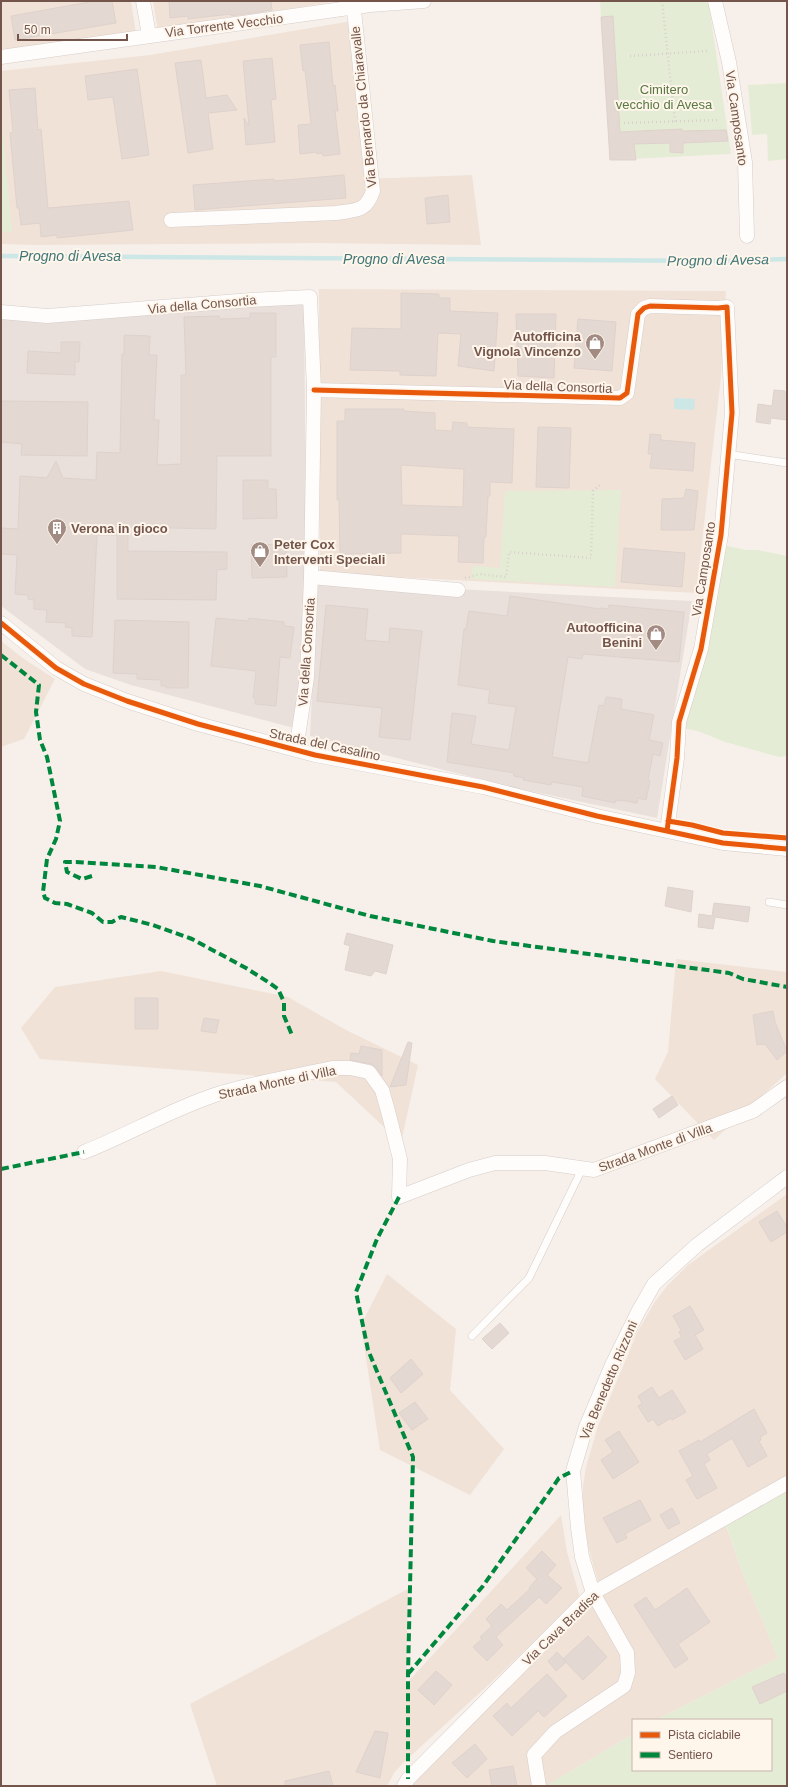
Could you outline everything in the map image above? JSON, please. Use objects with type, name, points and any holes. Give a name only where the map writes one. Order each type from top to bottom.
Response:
[{"type":"street","points":[[143,1],[149,35]]},
{"type":"street","name":"Via Torrente Vecchio","points":[[1,57],[353,5],[424,1]]},
{"type":"street","name":"Via Camposanto","points":[[715,1],[729,62],[745,162],[747,236]]},
{"type":"street","name":"Via Bernardo da Chiaravalle","points":[[171,220],[336,213],[365,207],[369,202],[373,191],[353,5]]},
{"type":"street","name":"Via della Consortia","points":[[1,312],[46,316],[310,296],[314,390],[311,577],[307,677],[296,750]]},
{"type":"street","name":"Via della Consortia","points":[[314,390],[620,398],[627,393],[638,314],[644,308],[650,306],[727,307]]},
{"type":"street","name":"Via Camposanto","points":[[667,831],[677,758],[678,722],[695,664],[701,649],[721,535],[727,454],[732,413],[727,307]]},
{"type":"street","points":[[311,577],[458,590]]},
{"type":"street","name":"Strada del Casalino","points":[[1,623],[56,668],[84,684],[127,701],[198,724],[296,750],[483,787],[723,843],[787,849]]},
{"type":"street","name":"Strada Monte di Villa","points":[[84,1152],[109,1142],[170,1113],[222,1093],[332,1068],[350,1068],[369,1072],[382,1090],[400,1160],[399,1197],[469,1170],[495,1163],[545,1163],[594,1170],[753,1111],[787,1087]]},
{"type":"street","name":"Via Benedetto Rizzoni","points":[[539,1786],[534,1755],[555,1732],[624,1686],[628,1673],[627,1653],[593,1593],[582,1557],[573,1471],[586,1427],[612,1365],[638,1312],[654,1284],[697,1245],[787,1177]]},
{"type":"street","name":"Via Cava Bradisa","points":[[404,1786],[412,1774],[593,1593],[787,1483]]},
{"type":"lane","points":[[727,454],[787,463]]},
{"type":"lane","points":[[769,902],[787,905]]},
{"type":"lane","points":[[472,1336],[529,1278],[582,1168]]},
{"type":"path","points":[[662,1],[675,122]]},
{"type":"path","points":[[630,56],[706,51]]},
{"type":"path","points":[[624,123],[718,120]]},
{"type":"path","points":[[458,590],[464,578],[480,574],[506,577],[509,552],[591,558],[593,491],[601,484]]},
{"type":"shaded area","points":[[1,1],[131,1],[136,34],[1,51]]},
{"type":"shaded area","points":[[153,1],[336,1],[158,31]]},
{"type":"shaded area","points":[[358,20],[365,179],[472,175],[481,245],[317,243],[1,244],[1,71],[150,55]]},
{"type":"shaded area","points":[[319,289],[726,291],[721,377],[696,593],[320,573]]},
{"type":"shaded area","points":[[304,301],[306,534],[298,729],[131,685],[85,669],[1,606],[1,307],[48,311]]},
{"type":"shaded area","points":[[317,582],[692,601],[657,818],[507,786],[310,736]]},
{"type":"shaded area","points":[[1,641],[24,659],[55,679],[24,739],[1,747]]},
{"type":"shaded area","points":[[676,959],[787,972],[787,1073],[714,1140],[655,1079],[668,1052]]},
{"type":"shaded area","points":[[161,971],[288,997],[346,1030],[418,1065],[401,1143],[336,1082],[40,1059],[21,1028],[55,987]]},
{"type":"shaded area","points":[[787,1194],[787,1492],[726,1526],[743,1574],[778,1658],[658,1719],[632,1719],[632,1735],[546,1786],[404,1786],[600,1588],[588,1547],[583,1512],[583,1486],[586,1467],[598,1426],[637,1333],[654,1303],[667,1286],[688,1265]]},
{"type":"shaded area","points":[[387,1274],[456,1329],[450,1390],[504,1449],[470,1495],[380,1450],[361,1325]]},
{"type":"shaded area","points":[[561,1515],[567,1552],[580,1598],[403,1763],[394,1773],[387,1786],[217,1786],[190,1704],[408,1589],[406,1684]]},
{"type":"green space","name":"Cimitero vecchio di Avesa","points":[[600,1],[705,1],[709,5],[731,154],[610,160]]},
{"type":"green space","points":[[787,83],[787,159],[768,161],[767,134],[752,135],[748,85]]},
{"type":"green space","points":[[1,116],[12,232],[1,232]]},
{"type":"green space","points":[[621,490],[615,587],[471,579],[473,566],[500,568],[505,491]]},
{"type":"green space","points":[[723,545],[787,556],[787,756],[779,757],[725,742],[698,731],[682,728]]},
{"type":"green space","points":[[787,1492],[787,1786],[546,1786],[632,1735],[632,1771],[772,1771],[772,1719],[658,1719],[778,1658],[743,1574],[726,1525]]},
{"type":"water","points":[[674,398],[695,399],[694,410],[674,409]]},
{"type":"building","points":[[95,1],[112,1],[116,23],[15,40],[11,16]]},
{"type":"building","points":[[169,1],[271,1],[272,10],[231,16],[231,14],[188,19],[188,16],[170,18]]},
{"type":"building","points":[[613,16],[620,132],[682,129],[682,131],[726,130],[728,141],[683,143],[683,153],[670,152],[670,143],[634,144],[636,160],[610,160],[601,17]]},
{"type":"building","points":[[329,42],[333,86],[335,85],[338,111],[335,111],[340,154],[323,156],[322,153],[317,154],[317,152],[300,154],[298,125],[311,124],[305,70],[303,71],[300,45]]},
{"type":"building","points":[[272,58],[276,99],[271,100],[275,142],[246,145],[244,118],[249,126],[243,61]]},
{"type":"building","points":[[201,60],[206,98],[227,95],[237,110],[208,113],[213,149],[188,153],[175,63]]},
{"type":"building","points":[[137,69],[149,155],[122,159],[113,97],[88,100],[85,76]]},
{"type":"building","points":[[35,88],[38,130],[41,129],[48,208],[129,201],[133,230],[57,238],[57,235],[41,237],[40,223],[21,225],[19,208],[17,208],[10,133],[13,132],[9,90]]},
{"type":"building","points":[[344,175],[346,198],[195,210],[193,185],[274,179],[274,181]]},
{"type":"building","points":[[448,195],[450,222],[427,224],[425,198]]},
{"type":"building","points":[[401,293],[439,294],[439,298],[450,298],[450,311],[498,313],[494,371],[458,366],[461,334],[438,333],[436,376],[400,375],[400,371],[350,370],[352,328],[401,329]]},
{"type":"building","points":[[250,313],[276,313],[276,357],[271,357],[271,456],[217,456],[216,529],[128,527],[128,551],[227,552],[227,569],[217,570],[216,600],[117,599],[117,535],[97,535],[92,637],[72,636],[72,628],[65,627],[66,623],[46,622],[47,610],[34,609],[34,600],[28,599],[28,595],[15,594],[17,555],[1,554],[1,528],[18,529],[20,476],[47,478],[56,461],[63,478],[96,480],[97,452],[120,453],[122,354],[124,354],[124,335],[150,336],[149,355],[157,355],[154,420],[159,420],[157,465],[181,464],[181,375],[186,375],[184,317],[219,316],[220,319],[250,318]]},
{"type":"building","points":[[516,314],[556,314],[554,378],[518,376]]},
{"type":"building","points":[[578,319],[616,322],[612,371],[574,368]]},
{"type":"building","points":[[61,342],[80,342],[79,362],[75,362],[75,375],[27,373],[28,351],[61,353]]},
{"type":"building","points":[[774,390],[785,391],[785,394],[787,394],[787,420],[771,418],[770,424],[756,422],[758,404],[772,406]]},
{"type":"building","points":[[1,401],[88,402],[87,456],[21,455],[22,444],[1,442]]},
{"type":"building","points":[[345,409],[404,409],[404,411],[435,413],[435,430],[452,431],[453,422],[467,423],[467,427],[514,429],[512,483],[490,482],[486,537],[484,537],[483,563],[458,562],[459,536],[401,534],[401,553],[340,554],[339,500],[337,500],[337,421],[345,421]],"holes":[[[401,465],[464,469],[463,507],[402,505]]]},
{"type":"building","points":[[538,427],[571,428],[569,488],[536,487]]},
{"type":"building","points":[[650,434],[661,435],[661,440],[695,443],[693,471],[650,468],[652,454],[648,454]]},
{"type":"building","points":[[243,480],[268,480],[268,489],[276,489],[277,518],[243,519]]},
{"type":"building","points":[[686,489],[698,491],[694,530],[661,530],[662,499],[684,498]]},
{"type":"building","points":[[286,544],[287,577],[252,578],[251,545]]},
{"type":"building","points":[[624,548],[685,553],[682,587],[621,582]]},
{"type":"building","points":[[510,596],[600,609],[608,609],[609,605],[684,612],[679,662],[583,654],[582,659],[568,657],[552,757],[588,763],[599,705],[604,706],[606,697],[622,699],[621,709],[654,715],[649,740],[663,743],[660,756],[653,754],[646,800],[638,798],[637,803],[616,800],[615,803],[582,796],[583,787],[552,782],[551,785],[523,780],[524,778],[514,776],[514,773],[447,762],[452,713],[476,716],[471,744],[509,750],[516,707],[488,703],[490,690],[458,685],[464,629],[466,629],[469,611],[507,616]]},
{"type":"building","points":[[326,605],[368,609],[365,640],[389,642],[390,628],[422,631],[410,740],[379,737],[382,708],[317,701]]},
{"type":"building","points":[[216,618],[248,621],[249,618],[284,622],[284,626],[294,627],[290,658],[280,657],[276,706],[255,704],[255,698],[253,698],[256,671],[211,666]]},
{"type":"building","points":[[115,620],[189,622],[188,688],[166,688],[166,686],[161,686],[161,680],[137,679],[137,674],[113,673]]},
{"type":"building","points":[[668,887],[693,891],[691,912],[665,906]]},
{"type":"building","points":[[714,903],[750,907],[748,922],[715,917],[713,929],[698,927],[699,914],[712,916]]},
{"type":"building","points":[[347,933],[393,945],[386,974],[375,971],[371,976],[345,970],[350,946],[344,944]]},
{"type":"building","points":[[135,998],[158,998],[158,1029],[135,1029]]},
{"type":"building","points":[[773,1011],[775,1022],[787,1051],[777,1060],[765,1044],[757,1045],[753,1015]]},
{"type":"building","points":[[204,1018],[219,1020],[216,1033],[201,1031]]},
{"type":"building","points":[[408,1042],[412,1043],[406,1085],[390,1087]]},
{"type":"building","points":[[361,1046],[382,1050],[382,1076],[376,1067],[371,1064],[350,1060],[351,1053],[359,1054]]},
{"type":"building","points":[[672,1096],[678,1105],[659,1118],[653,1109]]},
{"type":"building","points":[[777,1211],[787,1227],[787,1232],[771,1242],[759,1222]]},
{"type":"building","points":[[690,1306],[704,1330],[695,1335],[703,1349],[685,1360],[674,1341],[682,1337],[679,1332],[681,1330],[673,1316]]},
{"type":"building","points":[[500,1323],[509,1333],[492,1349],[482,1339]]},
{"type":"building","points":[[411,1359],[423,1374],[401,1393],[390,1378]]},
{"type":"building","points":[[652,1387],[659,1398],[672,1390],[686,1412],[672,1420],[671,1418],[658,1426],[653,1419],[648,1422],[638,1406],[642,1403],[638,1396]]},
{"type":"building","points":[[415,1402],[428,1419],[412,1430],[399,1413]]},
{"type":"building","points":[[754,1409],[767,1433],[760,1437],[761,1440],[759,1441],[767,1456],[748,1467],[732,1438],[707,1454],[710,1460],[704,1464],[717,1488],[697,1499],[686,1480],[693,1476],[679,1451],[699,1440],[700,1442]]},
{"type":"building","points":[[619,1431],[639,1462],[613,1479],[601,1460],[613,1452],[605,1440]]},
{"type":"building","points":[[640,1500],[651,1520],[625,1534],[627,1538],[617,1543],[603,1518]]},
{"type":"building","points":[[672,1508],[680,1523],[668,1529],[660,1515]]},
{"type":"building","points":[[542,1551],[556,1565],[547,1575],[562,1588],[546,1604],[539,1597],[496,1637],[503,1645],[487,1661],[473,1647],[482,1639],[480,1637],[492,1626],[486,1619],[501,1604],[507,1610],[530,1589],[529,1588],[537,1579],[526,1568]]},
{"type":"building","points":[[687,1588],[710,1622],[678,1644],[688,1659],[675,1668],[634,1605],[646,1597],[655,1610]]},
{"type":"building","points":[[588,1636],[607,1657],[583,1680],[563,1659]]},
{"type":"building","points":[[557,1652],[566,1662],[556,1671],[548,1661]]},
{"type":"building","points":[[436,1671],[452,1685],[434,1705],[418,1690]]},
{"type":"building","points":[[784,1673],[787,1679],[787,1691],[760,1704],[752,1687]]},
{"type":"building","points":[[547,1674],[567,1696],[544,1717],[538,1711],[512,1736],[493,1716],[507,1703],[511,1708]]},
{"type":"building","points":[[375,1731],[388,1733],[380,1778],[356,1772]]},
{"type":"building","points":[[475,1744],[487,1759],[467,1778],[452,1763]]},
{"type":"building","points":[[513,1766],[517,1786],[492,1786],[489,1770]]},
{"type":"building","points":[[329,1771],[333,1786],[285,1786],[285,1781]]},
{"type":"waterway","name":"Progno di Avesa","points":[[1,256],[720,261],[787,259]]},
{"type":"marked path","points":[[1,655],[39,685],[36,712],[40,740],[47,757],[60,821],[56,839],[47,859],[43,892],[45,898],[55,903],[67,904],[92,913],[103,922],[112,922],[121,917],[153,925],[192,939],[246,968],[278,989],[284,1002],[284,1016],[292,1035]]},
{"type":"marked path","points":[[92,876],[82,879],[67,872],[65,862],[156,867],[260,886],[370,916],[493,941],[729,973],[743,979],[787,987]]},
{"type":"marked path","points":[[1,1169],[84,1152]]},
{"type":"marked path","points":[[399,1197],[377,1239],[356,1292],[368,1350],[413,1457],[408,1674],[408,1779]]},
{"type":"marked path","points":[[408,1674],[483,1586],[559,1478],[573,1471]]},
{"type":"cycle path","points":[[314,390],[620,398],[627,393],[638,314],[644,308],[650,306],[727,307],[732,413],[721,535],[701,649],[679,722],[677,758],[667,831]]},
{"type":"cycle path","points":[[1,623],[56,668],[84,684],[127,701],[198,724],[315,755],[483,787],[597,816],[723,843],[787,849]]},
{"type":"cycle path","points":[[668,821],[692,825],[723,833],[787,838]]},
{"type":"place","name":"Autofficina Vignola Vincenzo","points":[[595,360]]},
{"type":"place","name":"Verona in gioco","points":[[57,545]]},
{"type":"place","name":"Peter Cox Interventi Speciali","points":[[260,568]]},
{"type":"place","name":"Autoofficina Benini","points":[[656,651]]}]
